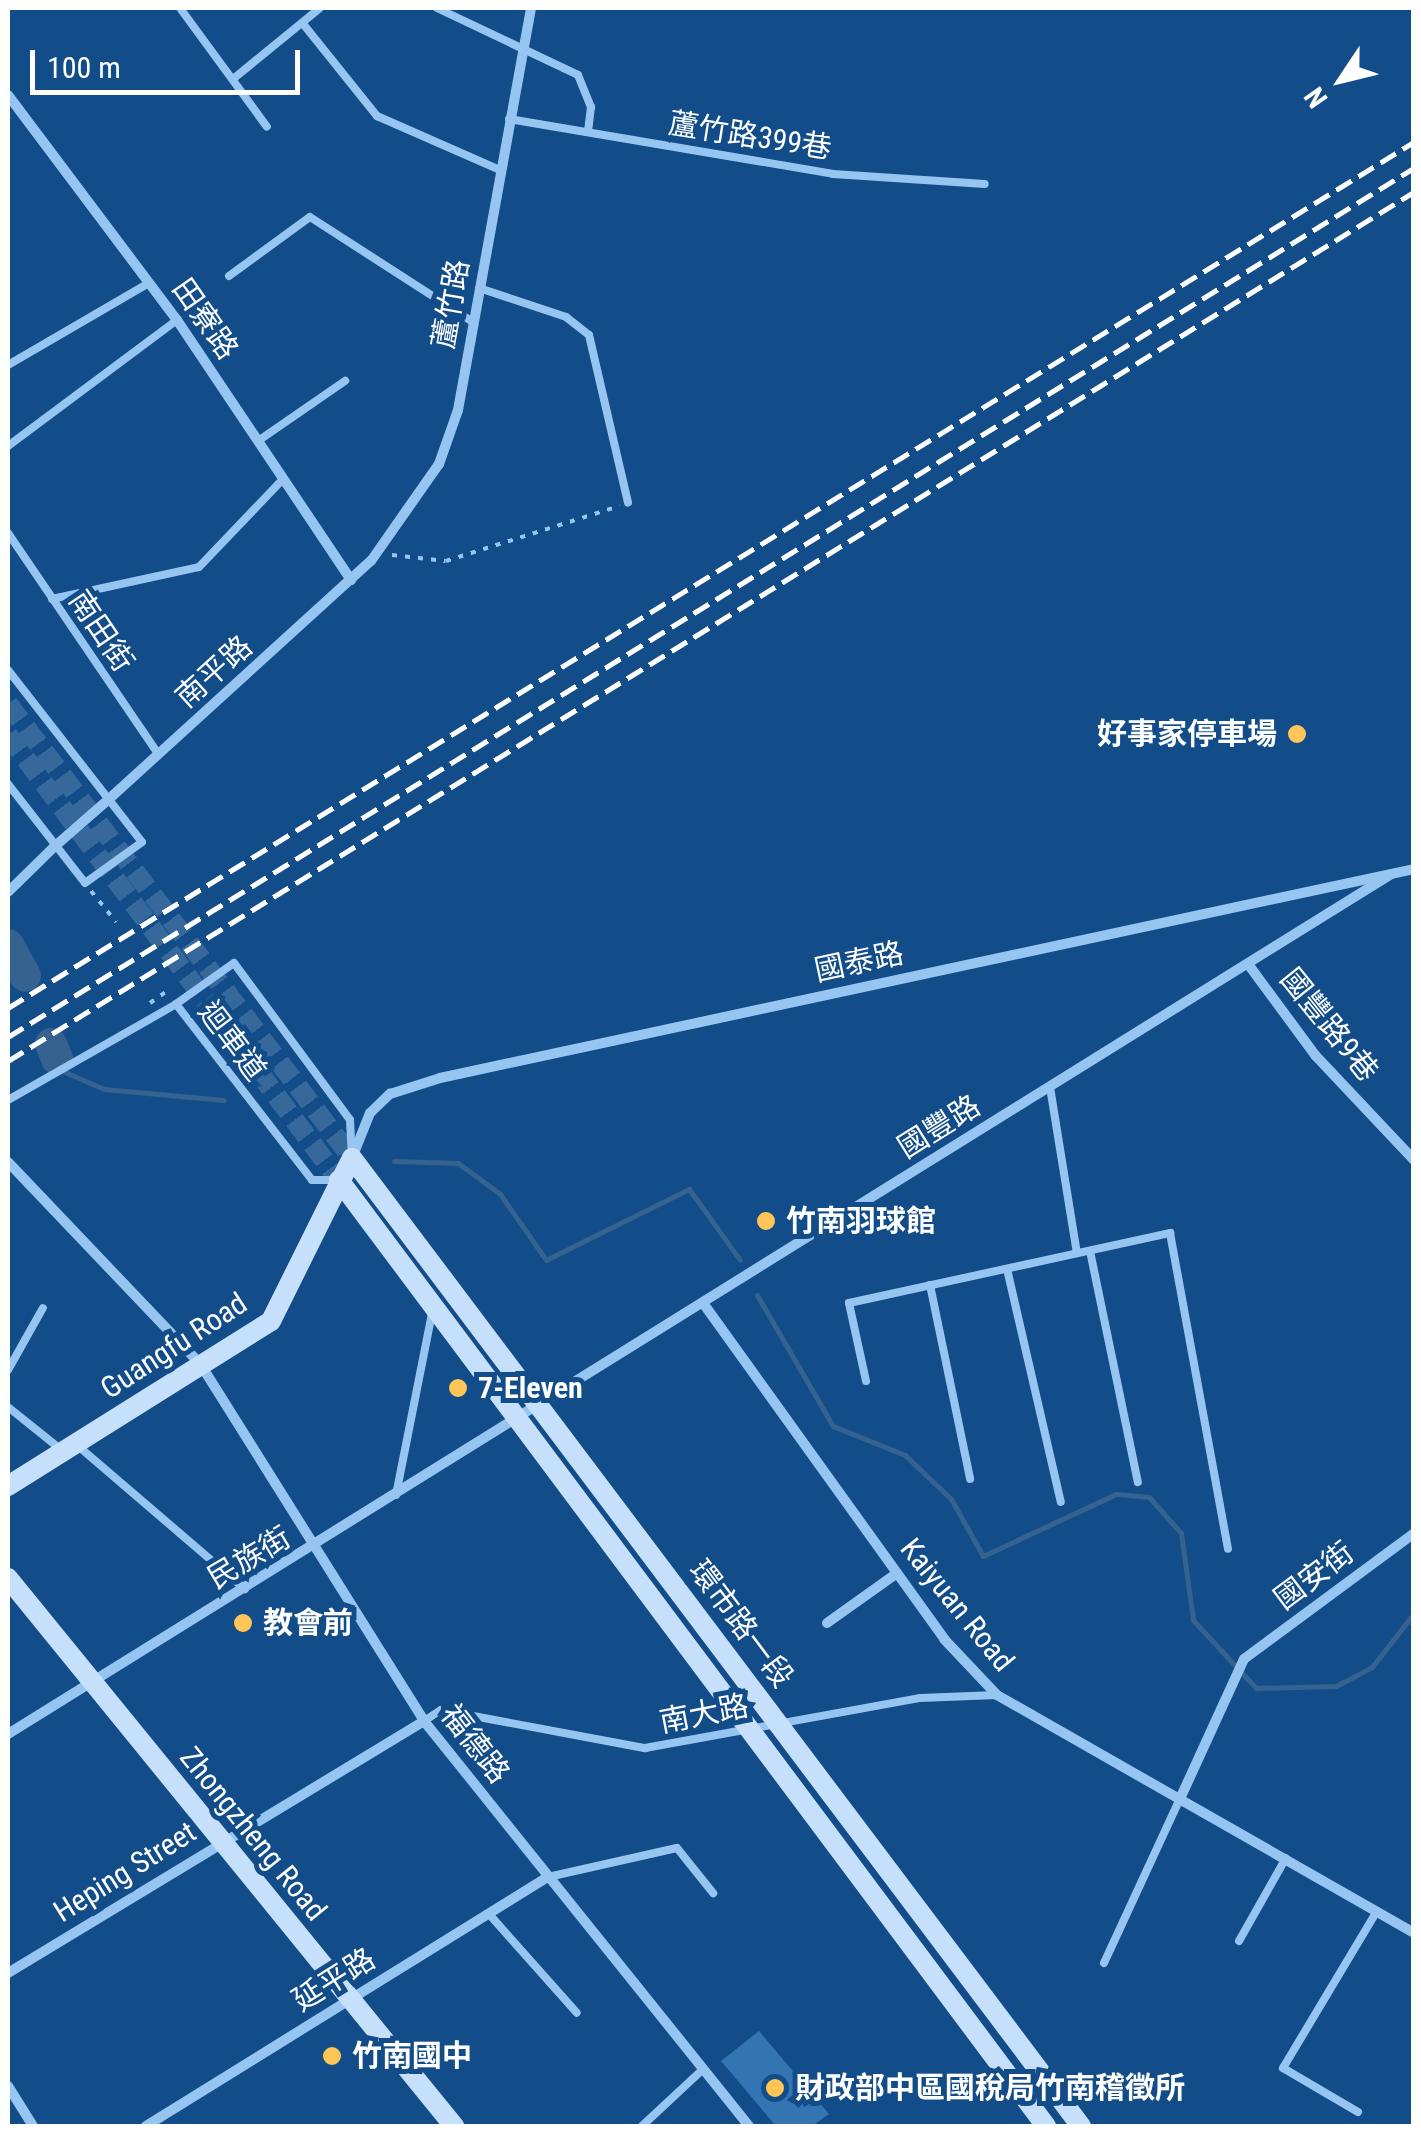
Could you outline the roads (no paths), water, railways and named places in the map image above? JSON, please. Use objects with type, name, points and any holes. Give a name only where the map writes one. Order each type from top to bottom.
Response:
[{"type":"main road","name":"Guangfu Road","points":[[8,1486],[271,1322],[352,1158]]},
{"type":"main road","name":"環市路一段","points":[[352,1158],[1081,2126]]},
{"type":"main road","name":"環市路一段","points":[[339,1180],[432,1313],[1046,2126]]},
{"type":"main road","name":"Zhongzheng Road","points":[[8,1578],[454,2126]]},
{"type":"main road","points":[[873,1898],[895,1879]]},
{"type":"street","name":"蘆竹路","points":[[350,580],[381,549],[439,464],[473,322],[530,8]]},
{"type":"street","name":"田寮路","points":[[8,95],[177,320],[350,580]]},
{"type":"street","name":"南平路","points":[[54,847],[350,580]]},
{"type":"street","points":[[8,892],[54,847]]},
{"type":"street","name":"國泰路","points":[[352,1158],[380,1104],[440,1078],[1414,869]]},
{"type":"street","name":"國豐路","points":[[515,1424],[1391,874]]},
{"type":"street","name":"國豐路9巷","points":[[1248,964],[1316,1054],[1414,1160]]},
{"type":"street","name":"福德路","points":[[8,1162],[202,1365],[424,1721],[749,2126]]},
{"type":"street","name":"Kaiyuan Road","points":[[703,1303],[897,1573],[997,1696],[1179,1801],[1286,1857],[1414,1934]]},
{"type":"street","name":"民族街","points":[[8,1734],[515,1424]]},
{"type":"street","name":"國安街","points":[[1179,1801],[1224,1692],[1244,1659],[1414,1533]]},
{"type":"street","points":[[826,1623],[897,1573]]},
{"type":"street","name":"Heping Street","points":[[8,1974],[424,1721]]},
{"type":"street","name":"延平路","points":[[146,2126],[548,1877]]},
{"type":"street","points":[[8,2086],[33,2126]]},
{"type":"lane","points":[[180,8],[268,127]]},
{"type":"lane","points":[[232,79],[304,25],[320,8]]},
{"type":"lane","points":[[437,8],[521,52],[578,75],[592,108],[588,132]]},
{"type":"lane","points":[[304,25],[377,116],[500,170]]},
{"type":"lane","name":"蘆竹路399巷","points":[[509,119],[833,174],[985,184]]},
{"type":"lane","points":[[229,276],[310,217],[473,322]]},
{"type":"lane","points":[[8,365],[149,283]]},
{"type":"lane","points":[[479,288],[566,317],[589,335],[628,503]]},
{"type":"lane","points":[[8,446],[177,320]]},
{"type":"lane","points":[[258,441],[345,382]]},
{"type":"lane","points":[[52,599],[199,566],[284,479]]},
{"type":"lane","name":"南田街","points":[[8,533],[158,754]]},
{"type":"lane","points":[[8,670],[142,842],[85,883],[8,784]]},
{"type":"lane","name":"迴車道","points":[[339,1180],[312,1180],[176,1004],[234,964],[350,1120],[352,1158]]},
{"type":"lane","points":[[8,1100],[176,1004]]},
{"type":"lane","points":[[1050,1087],[1077,1254]]},
{"type":"lane","points":[[866,1381],[850,1303],[1170,1234],[1228,1549]]},
{"type":"lane","points":[[1090,1251],[1138,1482]]},
{"type":"lane","points":[[1007,1269],[1060,1502]]},
{"type":"lane","points":[[930,1286],[970,1479]]},
{"type":"lane","points":[[8,1370],[43,1308]]},
{"type":"lane","points":[[396,1496],[432,1313]]},
{"type":"lane","points":[[8,1407],[70,1448],[245,1590]]},
{"type":"lane","name":"南大路","points":[[424,1721],[441,1710],[645,1748],[776,1722],[997,1696]]},
{"type":"lane","points":[[1104,1963],[1179,1801]]},
{"type":"lane","points":[[548,1877],[677,1848],[714,1892]]},
{"type":"lane","points":[[1240,1941],[1286,1857]]},
{"type":"lane","points":[[1358,2112],[1282,2068],[1377,1910]]},
{"type":"lane","points":[[489,1914],[577,2013]]},
{"type":"lane","points":[[642,2126],[702,2070]]},
{"type":"waterway","points":[[8,945],[25,976]]},
{"type":"waterway","points":[[51,1044],[57,1059]]},
{"type":"waterway","points":[[65,1072],[104,1089],[223,1100]]},
{"type":"waterway","points":[[394,1161],[458,1163],[500,1194],[546,1260],[689,1189],[740,1260]]},
{"type":"waterway","points":[[757,1295],[833,1426],[905,1455],[951,1499],[983,1556],[1116,1494],[1149,1497],[1181,1533],[1193,1620],[1256,1688],[1336,1686],[1372,1667],[1414,1613]]},
{"type":"tunnel","points":[[8,704],[352,1158]]},
{"type":"tunnel","points":[[8,735],[339,1180]]},
{"type":"railway","points":[[8,1008],[1414,142]]},
{"type":"railway","points":[[8,1037],[1414,168]]},
{"type":"railway","points":[[8,1061],[1414,192]]},
{"type":"place","name":"好事家停車場","points":[[1297,734]]},
{"type":"place","name":"竹南羽球館","points":[[766,1221]]},
{"type":"place","name":"7-Eleven","points":[[458,1388]]},
{"type":"place","name":"教會前","points":[[243,1623]]},
{"type":"place","name":"竹南國中","points":[[332,2056]]},
{"type":"place","name":"財政部中區國稅局竹南稽徵所","points":[[775,2088]]}]
